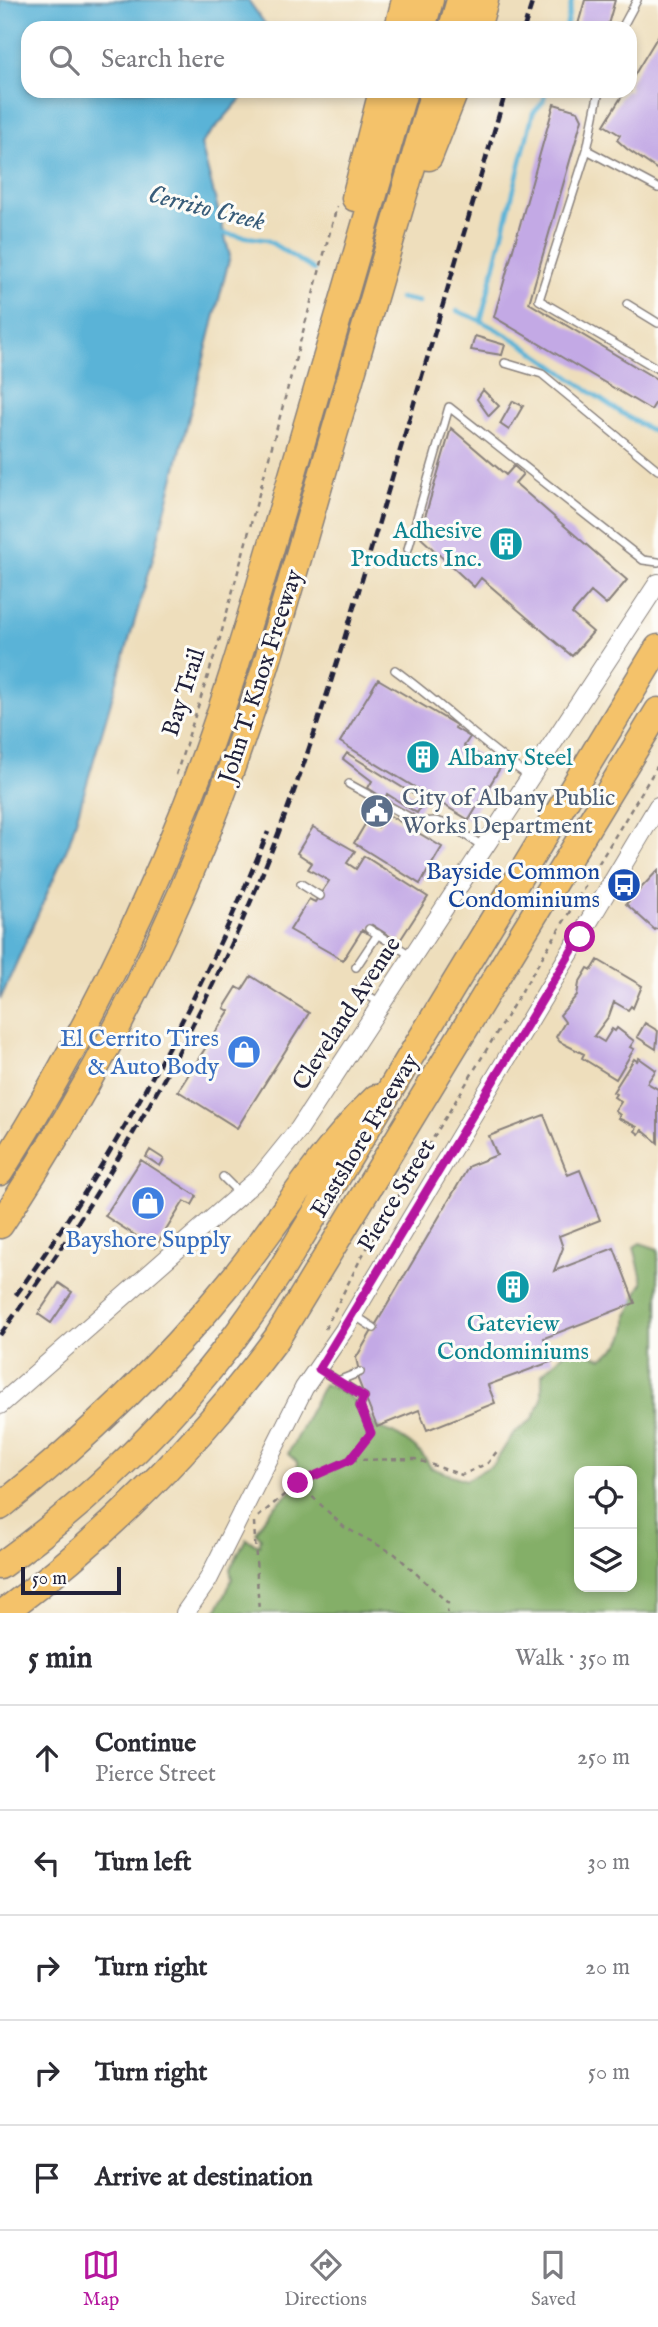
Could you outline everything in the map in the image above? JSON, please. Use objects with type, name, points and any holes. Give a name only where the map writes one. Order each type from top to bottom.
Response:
[{"type":"highway","points":[[400,21],[405,0]]},
{"type":"highway","points":[[424,21],[429,0]]},
{"type":"highway","points":[[454,21],[460,0]]},
{"type":"highway","points":[[479,21],[485,0]]},
{"type":"highway","points":[[312,408],[307,384],[380,98]]},
{"type":"highway","name":"John T. Knox Freeway","points":[[0,1172],[59,1074],[100,998],[181,818],[236,662],[402,98]]},
{"type":"highway","name":"John T. Knox Freeway","points":[[0,1225],[77,1101],[114,1033],[169,923],[212,819],[277,631],[431,98]]},
{"type":"highway","points":[[398,211],[431,153],[452,98]]},
{"type":"highway","name":"Eastshore Freeway","points":[[0,1566],[113,1474],[201,1381],[271,1287],[658,648]]},
{"type":"highway","name":"Eastshore Freeway","points":[[3,1613],[82,1551],[141,1497],[220,1411],[283,1330],[658,711]]},
{"type":"highway","points":[[0,1507],[85,1436],[194,1324],[237,1274],[345,1127],[401,1076]]},
{"type":"highway","points":[[28,1613],[141,1497]]},
{"type":"street","name":"Cleveland Avenue","points":[[0,1405],[261,1176],[299,1129],[658,583]]},
{"type":"street","name":"Pierce Street","points":[[185,1613],[208,1580],[304,1388],[353,1315],[658,806]]},
{"type":"lane","points":[[626,21],[637,0]]},
{"type":"lane","points":[[598,98],[587,150],[539,300],[658,369]]},
{"type":"lane","points":[[587,150],[658,188]]},
{"type":"lane","points":[[627,304],[658,323]]},
{"type":"lane","points":[[505,363],[542,374],[658,470]]},
{"type":"lane","points":[[408,550],[449,407],[643,560],[658,562]]},
{"type":"lane","points":[[395,670],[443,704],[530,778]]},
{"type":"lane","points":[[349,784],[418,822],[436,821],[450,825],[484,847]]},
{"type":"lane","points":[[301,884],[320,896]]},
{"type":"lane","points":[[369,929],[412,957]]},
{"type":"lane","points":[[356,967],[378,934]]},
{"type":"lane","points":[[358,990],[381,1003]]},
{"type":"lane","points":[[223,1177],[241,1194]]},
{"type":"lane","points":[[353,1315],[374,1328]]},
{"type":"lane","points":[[319,1369],[364,1397],[360,1406]]},
{"type":"lane","points":[[338,1381],[360,1372]]},
{"type":"path","name":"Bay Trail","points":[[174,784],[177,765],[219,638],[330,231]]},
{"type":"path","points":[[324,1330],[360,1258],[658,765]]},
{"type":"path","points":[[350,1460],[371,1433],[360,1406]]},
{"type":"path","points":[[257,1613],[254,1521],[298,1483],[350,1460],[415,1458],[462,1475],[488,1463],[498,1450]]},
{"type":"path","points":[[298,1483],[344,1527],[395,1554],[448,1603],[447,1613]]},
{"type":"green space","points":[[640,1243],[658,1249],[658,1613],[214,1613],[224,1598],[232,1579],[230,1569],[246,1539],[259,1545],[261,1538],[256,1533],[259,1526],[297,1485],[297,1462],[288,1454],[324,1384],[354,1401],[376,1427],[408,1442],[431,1468],[466,1480],[494,1464],[513,1434],[533,1419],[542,1399],[542,1374],[570,1348],[602,1358],[614,1350],[625,1335],[627,1315],[643,1283],[634,1247]]},
{"type":"water","points":[[0,0],[248,0],[263,21],[21,21],[21,98],[242,98],[201,144],[230,256],[152,562],[69,844],[0,1000]]},
{"type":"building","points":[[585,0],[615,0],[609,21],[579,21]]},
{"type":"building","points":[[658,36],[658,170],[627,149],[617,140],[620,135],[604,125],[621,98],[637,98],[637,70]]},
{"type":"building","points":[[554,104],[578,111],[582,119],[529,303],[658,380],[658,399],[651,410],[494,317]]},
{"type":"building","points":[[475,336],[505,345],[502,355],[471,350]]},
{"type":"building","points":[[483,390],[499,406],[489,416],[477,399]]},
{"type":"building","points":[[513,401],[523,406],[509,430],[500,424]]},
{"type":"building","name":"Adhesive Products Inc.","points":[[451,428],[506,475],[514,466],[523,474],[515,483],[627,580],[606,605],[591,592],[572,614],[593,632],[572,656],[481,578],[474,587],[421,538],[427,531],[422,527]]},
{"type":"building","name":"Albany Steel","points":[[378,679],[456,725],[455,728],[470,737],[464,746],[500,768],[469,820],[340,742]]},
{"type":"building","points":[[347,753],[424,801],[417,813],[387,794],[385,799],[368,788],[372,781],[343,759]]},
{"type":"building","points":[[387,814],[442,847],[420,884],[354,843],[367,821],[378,827]]},
{"type":"building","points":[[313,827],[355,851],[347,863],[356,869],[364,856],[428,897],[399,942],[372,925],[367,933],[362,930],[343,960],[290,930],[309,899],[315,902],[329,881],[308,869],[312,863],[297,853]]},
{"type":"building","points":[[658,870],[658,928],[655,930],[626,904]]},
{"type":"building","points":[[598,960],[642,986],[633,1008],[631,1006],[628,1010],[614,1002],[609,1016],[594,1036],[604,1042],[612,1029],[615,1031],[617,1028],[634,1041],[630,1047],[634,1049],[616,1079],[582,1058],[584,1054],[560,1042],[556,1037],[565,1022],[560,1015],[577,995],[579,983],[588,968],[592,970]]},
{"type":"building","name":"El Cerrito Tires & Auto Body","points":[[251,976],[309,1013],[237,1128],[178,1091],[229,1011],[224,1008],[237,987],[242,990]]},
{"type":"building","points":[[645,1023],[658,1031],[656,1049],[637,1037]]},
{"type":"building","points":[[639,1058],[656,1070],[647,1083],[658,1089],[658,1143],[642,1130],[639,1134],[635,1131],[637,1127],[618,1118],[620,1115],[615,1111],[621,1102],[614,1097],[616,1094],[613,1092],[634,1059],[637,1061]]},
{"type":"building","name":"Gateview Condominiums","points":[[544,1115],[568,1175],[580,1170],[600,1220],[559,1236],[563,1248],[554,1271],[614,1248],[635,1303],[544,1338],[553,1361],[488,1385],[495,1403],[427,1430],[419,1410],[377,1427],[357,1377],[360,1376],[356,1358],[469,1166],[497,1155],[489,1136]]},
{"type":"building","points":[[150,1150],[164,1159],[160,1166],[146,1157]]},
{"type":"building","name":"Bayshore Supply","points":[[141,1160],[197,1196],[192,1205],[184,1201],[155,1248],[105,1216]]},
{"type":"building","points":[[59,1283],[72,1292],[51,1323],[38,1314]]},
{"type":"waterway","points":[[568,21],[572,0]]},
{"type":"waterway","points":[[481,320],[533,113],[544,98]]},
{"type":"waterway","name":"Cerrito Creek","points":[[220,233],[267,240],[314,270]]},
{"type":"waterway","name":"Cerrito Creek","points":[[399,298],[419,302]]},
{"type":"waterway","name":"Cerrito Creek","points":[[457,311],[510,337],[607,404],[658,434]]},
{"type":"railway","points":[[526,21],[533,0]]},
{"type":"railway","points":[[0,1335],[69,1236],[133,1134],[218,974],[264,870],[302,770],[335,668],[504,98]]},
{"type":"railway","points":[[16,1295],[89,1185],[155,1071],[215,953],[268,832]]},
{"type":"place","name":"Adhesive Products Inc.","points":[[506,544]]},
{"type":"place","name":"Albany Steel","points":[[423,757]]},
{"type":"place","name":"City of Albany Public Works Department","points":[[377,811]]},
{"type":"place","name":"Bayside Common Condominiums","points":[[624,885]]},
{"type":"place","name":"El Cerrito Tires & Auto Body","points":[[244,1052]]},
{"type":"place","name":"Bayshore Supply","points":[[148,1203]]},
{"type":"place","name":"Gateview Condominiums","points":[[513,1287]]},
{"type":"route","points":[[298,1483],[350,1460],[371,1433],[360,1406],[364,1397],[319,1369],[580,937]]}]
